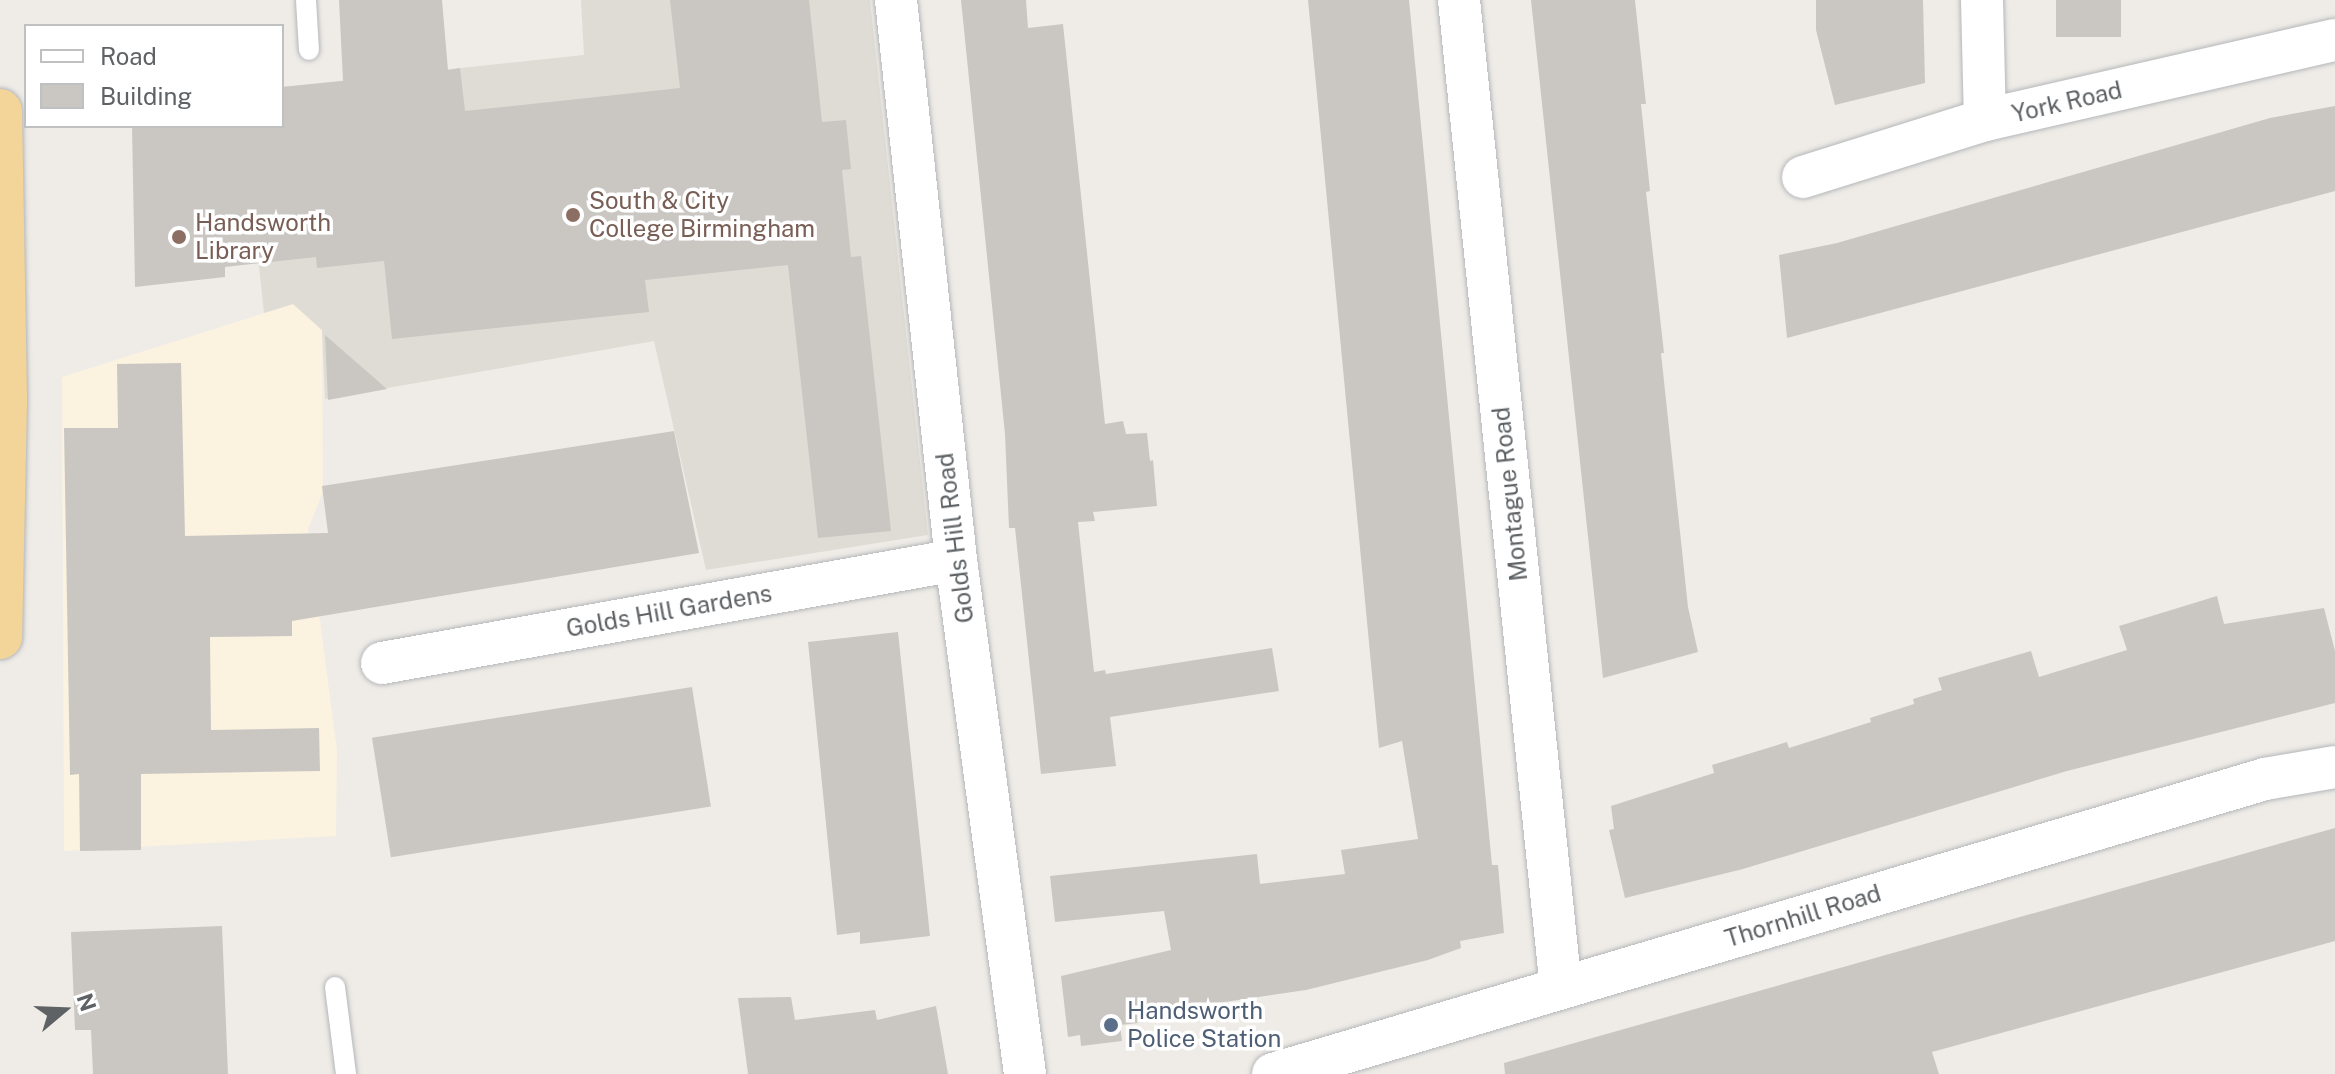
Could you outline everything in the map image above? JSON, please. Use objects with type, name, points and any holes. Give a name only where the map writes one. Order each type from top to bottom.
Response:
[{"type":"highway","points":[[0,111],[5,403],[0,637]]},
{"type":"street","name":"Golds Hill Road","points":[[896,0],[956,560],[1025,1074]]},
{"type":"street","name":"Montague Road","points":[[1459,0],[1561,988]]},
{"type":"street","points":[[1982,0],[1985,120]]},
{"type":"street","name":"York Road","points":[[1803,177],[1985,120],[2335,40]]},
{"type":"street","name":"Golds Hill Gardens","points":[[382,663],[956,560]]},
{"type":"street","name":"Thornhill Road","points":[[1273,1074],[2249,783],[2335,767]]},
{"type":"lane","points":[[306,0],[309,50]]},
{"type":"lane","points":[[335,987],[346,1074]]},
{"type":"shaded area","name":"South & City College Birmingham","points":[[581,0],[870,0],[928,535],[706,570],[654,341],[325,399],[322,330],[293,304],[264,313],[244,128],[284,128],[284,87],[584,55]]},
{"type":"shaded area","points":[[293,304],[322,330],[323,492],[308,529],[337,751],[336,836],[64,851],[62,377]]},
{"type":"building","name":"South & City College Birmingham","points":[[339,0],[442,0],[448,70],[460,68],[465,111],[680,88],[670,0],[809,0],[822,122],[846,120],[851,169],[842,170],[851,257],[861,256],[891,531],[818,538],[788,265],[645,280],[649,312],[392,339],[384,261],[317,268],[316,257],[225,267],[225,277],[135,287],[132,128],[284,128],[284,87],[343,81]]},
{"type":"building","points":[[961,0],[1026,0],[1028,28],[1063,24],[1105,424],[1123,421],[1126,434],[1147,433],[1150,461],[1153,460],[1157,506],[1093,512],[1095,521],[1078,522],[1094,672],[1105,670],[1106,674],[1272,648],[1279,691],[1110,717],[1116,766],[1041,774],[1015,528],[1009,528],[1005,434]]},
{"type":"building","points":[[1308,0],[1409,0],[1492,865],[1498,865],[1504,933],[1460,941],[1461,948],[1428,960],[1306,990],[1218,1003],[1220,1014],[1120,1025],[1122,1041],[1081,1046],[1080,1035],[1068,1037],[1061,976],[1171,950],[1164,911],[1055,922],[1050,876],[1257,854],[1260,884],[1345,874],[1341,850],[1418,839],[1402,741],[1379,748]]},
{"type":"building","points":[[1531,0],[1635,0],[1646,104],[1641,104],[1650,191],[1646,192],[1664,353],[1661,353],[1688,607],[1698,652],[1603,678]]},
{"type":"building","points":[[1816,0],[1923,0],[1925,83],[1835,105],[1816,30]]},
{"type":"building","points":[[2056,0],[2121,0],[2121,37],[2056,37]]},
{"type":"building","points":[[2335,106],[2335,191],[1787,338],[1779,255],[1837,243],[2270,118]]},
{"type":"building","points":[[325,335],[387,389],[328,400]]},
{"type":"building","points":[[181,363],[185,536],[328,533],[322,486],[674,431],[699,553],[292,621],[292,636],[210,637],[211,730],[319,728],[320,771],[141,774],[141,850],[80,851],[79,774],[70,775],[64,428],[118,428],[117,364]]},
{"type":"building","points":[[2217,596],[2224,624],[2324,608],[2335,651],[2335,703],[2067,771],[1743,869],[1625,898],[1609,830],[1614,829],[1611,806],[1714,773],[1712,765],[1787,742],[1789,748],[1871,722],[1870,718],[1914,704],[1913,699],[1942,690],[1938,678],[2031,651],[2039,677],[2127,650],[2119,626]]},
{"type":"building","points":[[898,632],[930,936],[860,944],[860,932],[837,935],[808,642]]},
{"type":"building","points":[[692,687],[711,807],[391,857],[372,738]]},
{"type":"building","points":[[2335,828],[2335,941],[1932,1052],[1939,1074],[1505,1074],[1504,1063]]},
{"type":"building","points":[[222,926],[228,1074],[93,1074],[91,1030],[75,1030],[71,932]]},
{"type":"building","points":[[791,997],[795,1020],[875,1010],[877,1020],[936,1006],[948,1074],[748,1074],[738,998]]},
{"type":"place","name":"South & City College Birmingham","points":[[573,215]]},
{"type":"place","name":"Handsworth Library","points":[[179,237]]},
{"type":"place","name":"Handsworth Police Station","points":[[1111,1025]]}]
